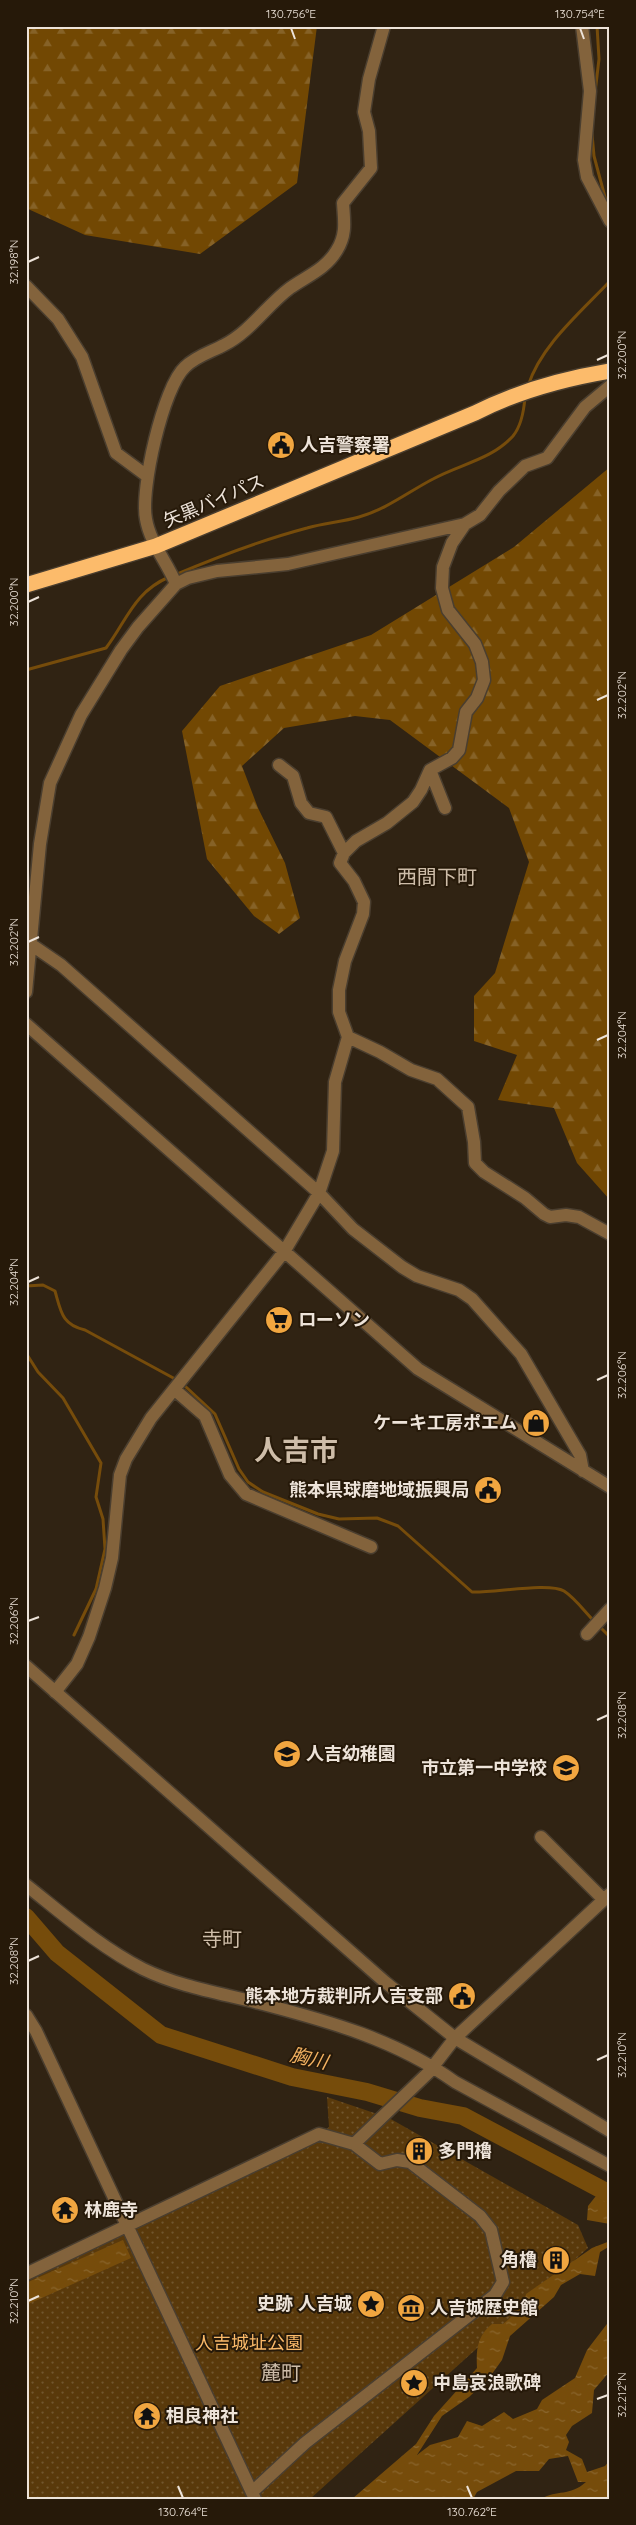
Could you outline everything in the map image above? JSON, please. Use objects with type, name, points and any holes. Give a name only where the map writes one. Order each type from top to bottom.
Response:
[{"type":"highway","name":"矢黒バイパス","points":[[26,585],[156,546],[475,413],[508,396],[548,384],[610,371]]},
{"type":"street","points":[[176,584],[169,566],[156,546],[146,519],[144,500],[147,476],[166,406],[184,368],[210,350],[225,345],[242,332],[273,302],[325,265],[336,252],[344,237],[343,203],[348,194],[365,178],[371,168],[369,131],[364,112],[369,79],[384,26]]},
{"type":"street","points":[[582,26],[590,91],[584,160],[587,177],[610,221]]},
{"type":"street","points":[[26,286],[58,320],[82,357],[116,453],[147,476]]},
{"type":"street","points":[[26,992],[28,942],[44,809],[50,783],[81,715],[121,650],[144,620],[176,584],[188,578],[217,571],[288,564],[465,524],[480,515],[499,491],[526,466],[547,458],[585,407],[610,386]]},
{"type":"street","points":[[55,1692],[77,1664],[89,1637],[105,1588],[112,1558],[120,1475],[126,1459],[151,1418],[284,1252],[319,1193],[333,1151],[334,1082],[348,1037],[339,1012],[339,990],[345,961],[363,914],[364,902],[354,881],[340,863],[344,853],[356,841],[387,822],[414,802],[422,790],[430,770],[452,758],[459,750],[466,712],[477,698],[484,680],[482,662],[475,644],[448,610],[442,588],[443,567],[452,543],[465,524]]},
{"type":"street","points":[[279,765],[293,776],[301,803],[309,813],[326,817],[344,853]]},
{"type":"street","points":[[430,770],[445,808]]},
{"type":"street","points":[[28,942],[60,965],[319,1193],[353,1229],[402,1267],[417,1276],[459,1290],[472,1299],[521,1354],[580,1455],[583,1471]]},
{"type":"street","points":[[26,1024],[418,1369],[610,1487]]},
{"type":"street","points":[[348,1037],[380,1052],[411,1070],[438,1079],[468,1107],[474,1142],[475,1163],[484,1172],[525,1198],[550,1217],[566,1215],[579,1217],[610,1234]]},
{"type":"street","points":[[174,1390],[205,1416],[230,1475],[246,1494],[371,1547]]},
{"type":"street","points":[[587,1634],[610,1609]]},
{"type":"street","points":[[26,1666],[385,1982],[456,2038],[610,2131]]},
{"type":"street","points":[[354,2144],[431,2070],[456,2038],[607,1897],[542,1837]]},
{"type":"street","points":[[26,1885],[105,1947],[144,1969],[215,1994],[259,2003],[368,2034],[391,2044],[431,2070],[610,2166]]},
{"type":"street","points":[[26,2015],[36,2031],[128,2225],[254,2496],[305,2443],[495,2295],[503,2282],[491,2230],[480,2216],[410,2162],[397,2160],[380,2164],[354,2144],[319,2134],[128,2225],[26,2274]]},
{"type":"green space","points":[[26,26],[317,26],[297,183],[200,254],[85,235],[26,208]]},
{"type":"green space","points":[[610,467],[610,1200],[577,1163],[554,1108],[498,1100],[517,1055],[474,1041],[474,996],[495,973],[529,862],[509,808],[390,720],[355,716],[284,728],[242,766],[258,808],[285,863],[300,918],[279,934],[254,916],[207,859],[182,731],[220,686],[371,635],[514,547]]},
{"type":"green space","name":"人吉城址公園","points":[[327,2097],[389,2118],[578,2225],[588,2248],[310,2499],[26,2499],[26,2274],[318,2136],[329,2127]]},
{"type":"water","points":[[607,2182],[610,2183],[610,2224],[587,2220],[588,2206]]},
{"type":"water","points":[[123,2240],[131,2258],[26,2305],[26,2283]]},
{"type":"water","points":[[610,2241],[610,2246],[600,2252],[595,2276],[580,2274],[561,2285],[554,2297],[510,2336],[502,2360],[489,2378],[469,2397],[442,2416],[417,2455],[430,2445],[458,2437],[467,2421],[482,2426],[504,2412],[513,2419],[537,2409],[542,2400],[575,2378],[587,2350],[610,2320],[610,2371],[594,2390],[592,2413],[572,2426],[566,2435],[569,2442],[566,2450],[582,2459],[587,2472],[605,2466],[610,2460],[610,2499],[541,2499],[553,2494],[574,2490],[586,2482],[578,2482],[568,2456],[549,2459],[539,2471],[516,2471],[477,2492],[473,2499],[352,2499],[416,2444],[434,2416],[477,2368],[480,2338],[492,2324],[503,2324],[520,2307],[526,2294],[592,2248]]},
{"type":"waterway","points":[[593,110],[599,59],[597,26]]},
{"type":"waterway","points":[[592,134],[594,156],[606,201]]},
{"type":"waterway","points":[[528,386],[534,371],[552,343],[610,281]]},
{"type":"waterway","points":[[175,575],[223,555],[273,538],[313,526],[353,519],[369,514],[443,474],[495,451],[513,436],[519,427],[525,397]]},
{"type":"waterway","points":[[26,670],[106,648],[139,599],[147,590],[169,577]]},
{"type":"waterway","points":[[26,1286],[43,1285],[55,1291],[61,1311],[71,1325],[85,1330],[177,1380]]},
{"type":"waterway","points":[[26,1353],[38,1372],[63,1398],[101,1463],[96,1497],[103,1519],[105,1549],[96,1589],[74,1635]]},
{"type":"waterway","points":[[186,1387],[215,1414],[239,1469],[248,1482],[263,1492],[318,1514],[339,1519],[377,1518],[398,1526],[472,1592],[557,1588],[572,1597],[594,1621]]},
{"type":"waterway","points":[[599,1626],[610,1637]]},
{"type":"waterway","name":"胸川","points":[[26,1917],[57,1953],[161,2035],[292,2077],[367,2092],[420,2108],[463,2116],[610,2194]]},
{"type":"place","name":"人吉警察署","points":[[281,445]]},
{"type":"place","name":"ローソン","points":[[279,1320]]},
{"type":"place","name":"ケーキ工房ポエム","points":[[536,1423]]},
{"type":"place","name":"熊本県球磨地域振興局","points":[[488,1490]]},
{"type":"place","name":"人吉幼稚園","points":[[287,1754]]},
{"type":"place","name":"市立第一中学校","points":[[566,1768]]},
{"type":"place","name":"熊本地方裁判所人吉支部","points":[[462,1996]]},
{"type":"place","name":"多門櫓","points":[[419,2151]]},
{"type":"place","name":"林鹿寺","points":[[65,2210]]},
{"type":"place","name":"角櫓","points":[[556,2260]]},
{"type":"place","name":"史跡 人吉城","points":[[371,2304]]},
{"type":"place","name":"人吉城歴史館","points":[[411,2308]]},
{"type":"place","name":"中島哀浪歌碑","points":[[414,2383]]},
{"type":"place","name":"相良神社","points":[[147,2416]]},
{"type":"district","name":"西間下町","points":[[437,877]]},
{"type":"district","name":"人吉市","points":[[296,1450]]},
{"type":"district","name":"寺町","points":[[222,1939]]},
{"type":"district","name":"麓町","points":[[281,2373]]}]
